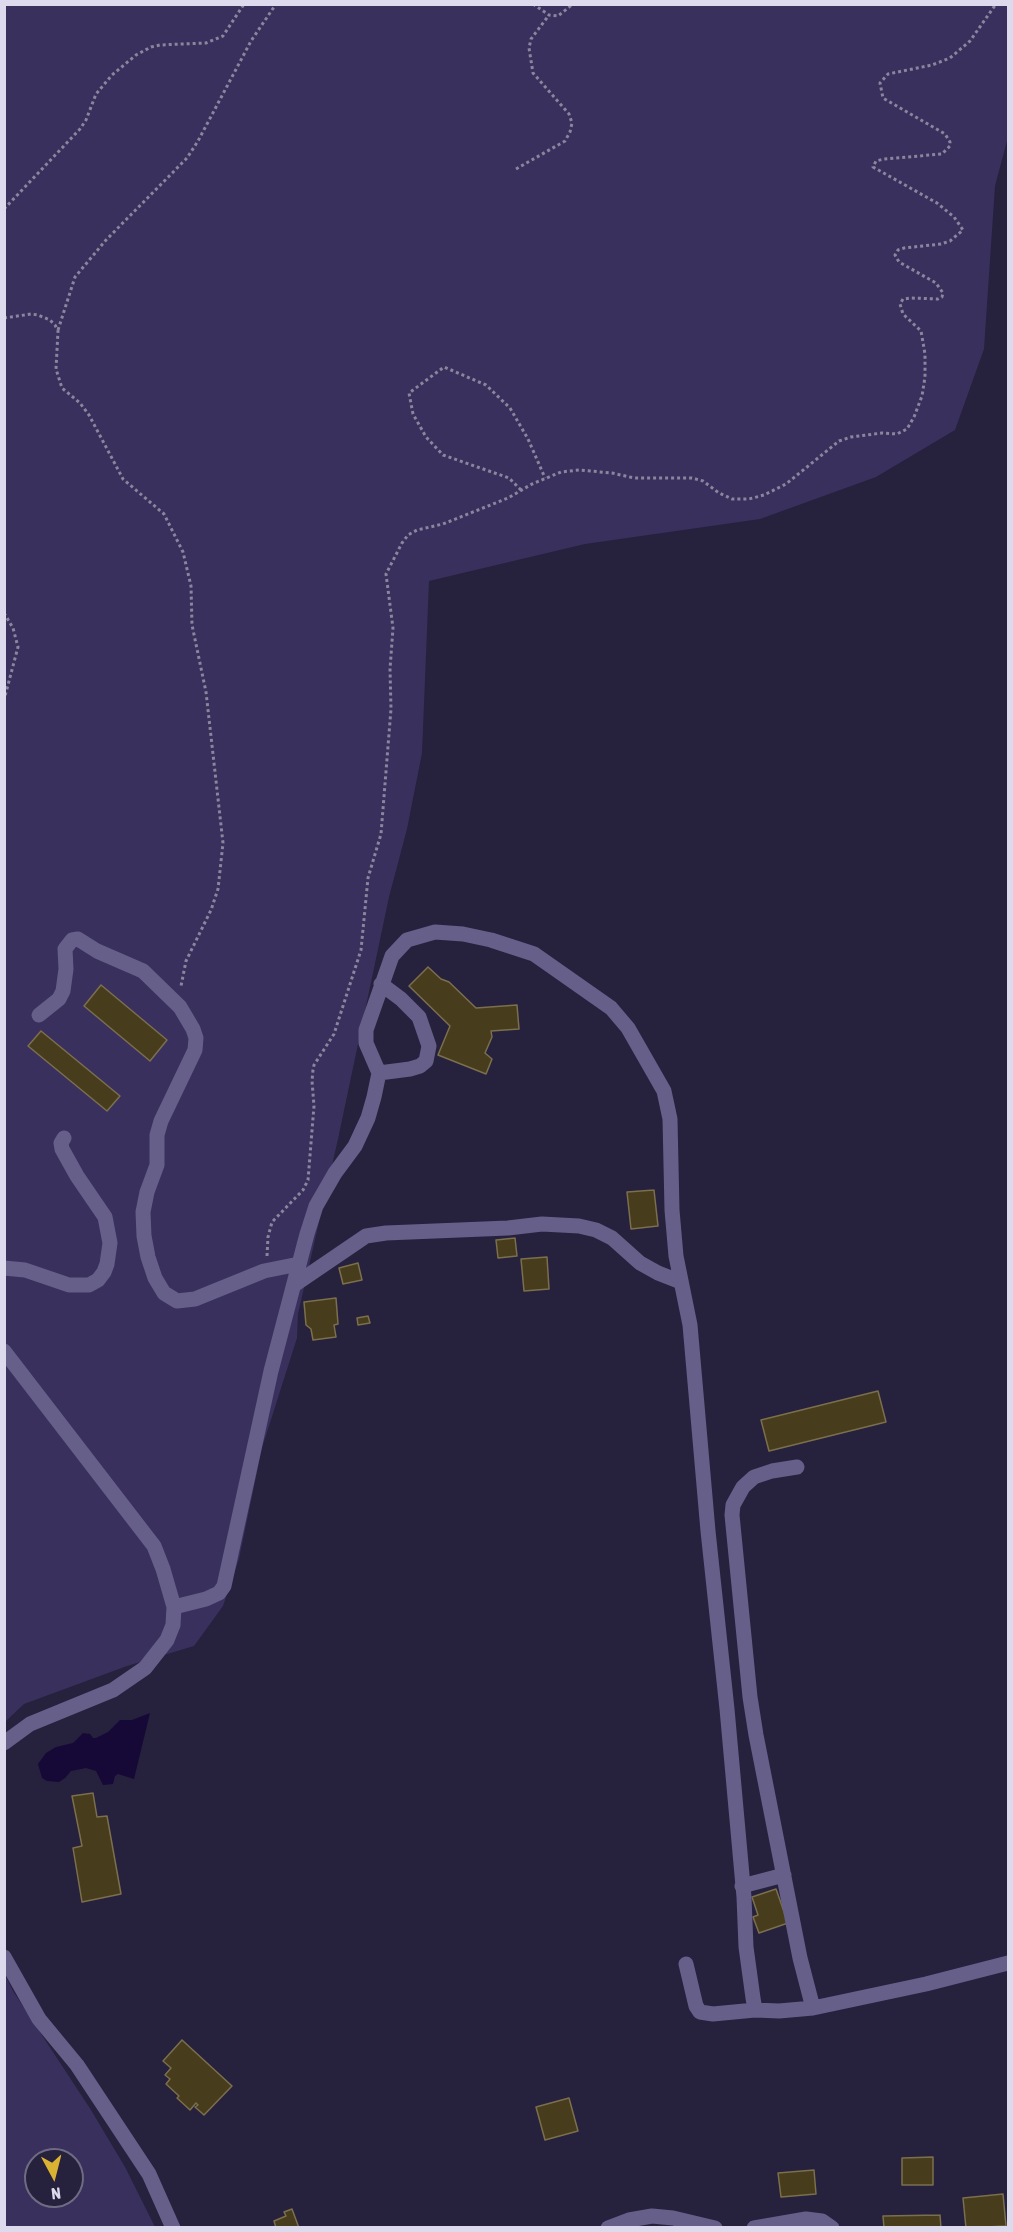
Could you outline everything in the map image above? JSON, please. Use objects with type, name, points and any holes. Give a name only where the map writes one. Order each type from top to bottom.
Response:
[{"type":"street","points":[[174,1607],[206,1599],[219,1593],[224,1586],[272,1371],[316,1206],[335,1173],[355,1146],[368,1118],[379,1073],[366,1043],[366,1030],[392,956],[407,940],[435,932],[463,934],[491,940],[534,954],[611,1008],[628,1028],[664,1091],[670,1119],[672,1210],[681,1282],[690,1326],[746,1947],[756,2010]]},
{"type":"street","points":[[39,1015],[59,999],[63,991],[66,969],[65,949],[72,940],[78,939],[97,951],[143,971],[180,1007],[194,1029],[196,1044],[189,1064],[161,1121],[157,1135],[157,1166],[147,1192],[143,1212],[144,1236],[151,1269],[164,1293],[177,1301],[195,1299],[270,1269],[299,1264]]},
{"type":"street","points":[[379,1073],[410,1070],[420,1066],[426,1061],[429,1046],[419,1017],[381,984]]},
{"type":"street","points":[[4,1268],[25,1270],[69,1285],[89,1285],[98,1280],[107,1264],[110,1243],[105,1217],[62,1149],[61,1143],[64,1138]]},
{"type":"street","points":[[294,1284],[366,1236],[542,1224],[579,1226],[596,1230],[612,1238],[640,1263],[681,1282]]},
{"type":"street","points":[[4,1351],[154,1546],[164,1569],[174,1607],[173,1626],[167,1640],[145,1668],[113,1690],[30,1724],[4,1743]]},
{"type":"street","points":[[796,1467],[754,1477],[743,1487],[732,1515],[752,1706],[800,1958],[813,2007]]},
{"type":"street","points":[[742,1886],[784,1875]]},
{"type":"street","points":[[4,1957],[39,2019],[77,2065],[143,2166],[173,2228]]},
{"type":"street","points":[[686,1964],[696,2006],[700,2012],[713,2014],[813,2007],[1008,1963]]},
{"type":"street","points":[[608,2228],[629,2220],[652,2216],[673,2218],[715,2228]]},
{"type":"street","points":[[754,2228],[806,2219],[822,2221],[832,2228]]},
{"type":"path","points":[[4,208],[80,129],[96,94],[112,75],[136,55],[151,47],[206,43],[223,36],[244,4]]},
{"type":"path","points":[[180,1007],[183,970],[211,910],[218,889],[223,843],[206,692],[192,625],[189,578],[183,552],[164,514],[123,479],[89,415],[80,403],[62,388],[56,369],[58,331],[75,277],[100,247],[194,149],[251,40],[276,4]]},
{"type":"path","points":[[532,4],[549,15],[558,16],[573,4]]},
{"type":"path","points":[[270,1269],[267,1254],[270,1227],[277,1215],[303,1190],[308,1180],[314,1106],[313,1070],[334,1034],[359,958],[368,878],[381,834],[391,709],[390,669],[393,628],[387,570],[408,535],[417,530],[443,524],[508,498],[544,478],[561,472],[579,470],[634,478],[692,478],[703,481],[732,499],[749,499],[764,495],[786,484],[834,444],[851,437],[882,433],[897,434],[907,429],[922,396],[925,354],[921,332],[903,314],[900,304],[903,299],[938,298],[942,297],[943,293],[936,283],[899,262],[895,255],[898,250],[904,248],[950,241],[963,230],[954,217],[937,203],[873,167],[876,161],[884,159],[936,156],[946,152],[951,142],[945,134],[883,98],[880,83],[888,74],[932,65],[950,58],[970,42],[996,4]]},
{"type":"path","points":[[516,169],[565,141],[572,123],[569,114],[533,73],[529,48],[531,39],[549,15]]},
{"type":"path","points":[[4,318],[38,315],[50,320],[58,331]]},
{"type":"path","points":[[521,490],[509,478],[443,455],[426,437],[413,414],[409,393],[444,367],[486,385],[510,408],[528,440],[544,478]]},
{"type":"path","points":[[4,613],[13,628],[18,647],[4,700]]},
{"type":"shaded area","points":[[5,5],[1008,5],[1008,137],[995,186],[984,349],[955,430],[876,477],[760,519],[585,544],[429,581],[422,753],[407,829],[389,897],[298,1314],[297,1338],[262,1448],[239,1559],[223,1606],[194,1646],[127,1666],[24,1704],[5,1722]]},
{"type":"shaded area","points":[[150,1713],[134,1779],[118,1774],[113,1784],[103,1785],[96,1771],[86,1768],[71,1771],[59,1782],[42,1778],[38,1764],[46,1753],[56,1747],[73,1743],[83,1733],[96,1738],[108,1732],[120,1720],[132,1720]]},
{"type":"shaded area","points":[[4,1973],[13,1991],[91,2110],[125,2167],[155,2227],[5,2227]]},
{"type":"building","points":[[428,967],[441,979],[449,982],[476,1008],[517,1005],[519,1029],[491,1031],[492,1037],[485,1053],[492,1059],[486,1074],[438,1055],[450,1026],[409,986]]},
{"type":"building","points":[[101,985],[167,1040],[150,1061],[84,1006]]},
{"type":"building","points":[[41,1031],[120,1096],[107,1111],[28,1046]]},
{"type":"building","points":[[654,1190],[658,1226],[631,1229],[627,1192]]},
{"type":"building","points":[[515,1238],[517,1256],[498,1258],[496,1240]]},
{"type":"building","points":[[547,1257],[549,1289],[524,1291],[521,1259]]},
{"type":"building","points":[[358,1263],[362,1280],[343,1284],[339,1268]]},
{"type":"building","points":[[336,1298],[338,1324],[334,1325],[336,1337],[313,1340],[311,1329],[306,1325],[304,1302]]},
{"type":"building","points":[[368,1316],[370,1323],[358,1325],[357,1318]]},
{"type":"building","points":[[878,1391],[886,1422],[769,1451],[761,1420]]},
{"type":"building","points":[[93,1793],[97,1817],[107,1816],[121,1894],[82,1902],[73,1848],[82,1846],[72,1796]]},
{"type":"building","points":[[776,1889],[788,1923],[759,1933],[753,1917],[758,1915],[752,1897]]},
{"type":"building","points":[[182,2040],[232,2086],[204,2115],[195,2107],[198,2105],[196,2103],[190,2110],[166,2084],[170,2079],[165,2075],[171,2068],[163,2061]]},
{"type":"building","points":[[569,2098],[578,2131],[545,2140],[536,2107]]},
{"type":"building","points":[[933,2157],[933,2185],[902,2185],[902,2158]]},
{"type":"building","points":[[814,2170],[816,2194],[781,2197],[778,2173]]},
{"type":"building","points":[[1003,2194],[1006,2226],[966,2228],[963,2198]]},
{"type":"building","points":[[292,2209],[299,2228],[276,2228],[274,2221],[286,2216],[284,2212]]},
{"type":"building","points":[[940,2215],[941,2228],[884,2228],[883,2216]]}]
